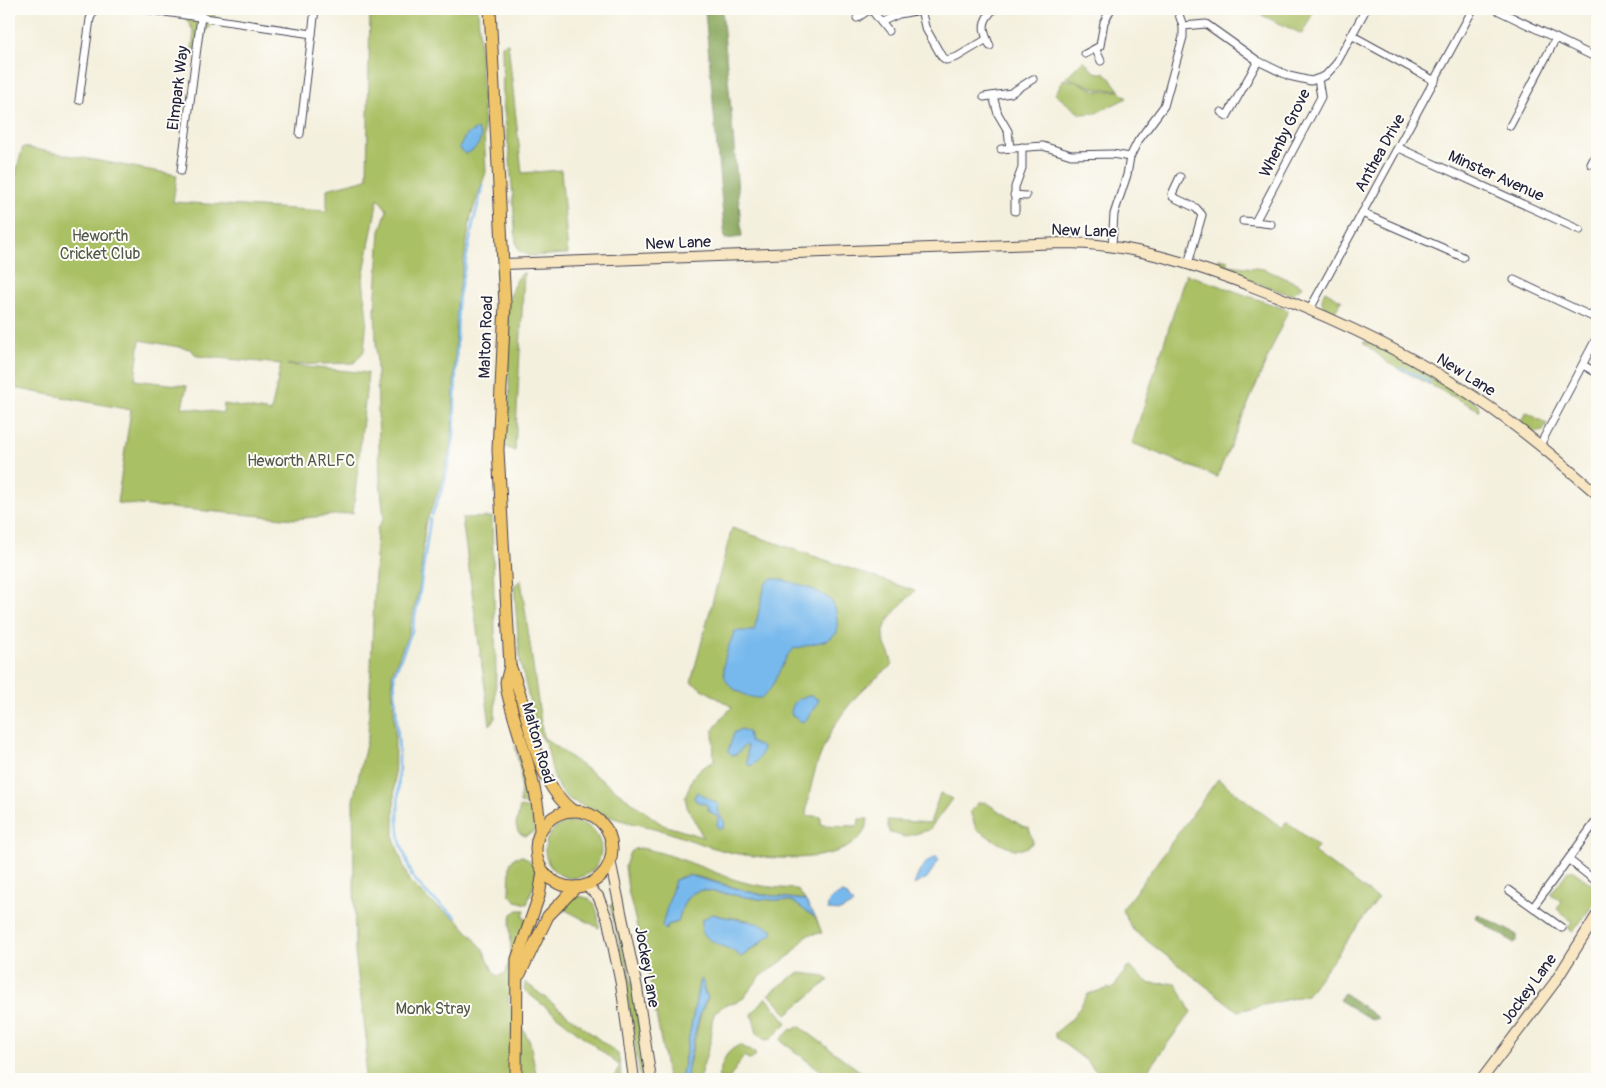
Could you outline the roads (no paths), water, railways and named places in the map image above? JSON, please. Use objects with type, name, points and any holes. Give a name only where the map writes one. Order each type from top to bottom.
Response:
[{"type":"main road","name":"Malton Road","points":[[490,9],[505,304],[498,450],[510,666],[506,682],[540,807],[540,830]]},
{"type":"main road","name":"Malton Road","points":[[510,666],[517,682],[546,777],[559,799],[573,811]]},
{"type":"main road","points":[[518,978],[548,916],[580,886],[601,876],[610,860],[612,844],[602,823],[585,812],[561,813],[549,820],[540,830],[536,855],[543,871],[558,883],[580,886]]},
{"type":"main road","points":[[516,1079],[515,1011],[518,978],[517,959],[539,896],[543,871]]},
{"type":"street","points":[[79,100],[90,19],[94,9]]},
{"type":"street","points":[[145,9],[312,34]]},
{"type":"street","name":"Elmpark Way","points":[[181,171],[202,9]]},
{"type":"street","points":[[300,134],[314,9]]},
{"type":"street","points":[[857,18],[871,9],[888,31]]},
{"type":"street","points":[[881,22],[899,14],[921,9],[924,27],[938,51],[946,60],[957,57],[988,42],[984,32],[984,20],[994,9]]},
{"type":"street","points":[[1085,54],[1096,50],[1103,40],[1104,22],[1111,9]]},
{"type":"street","points":[[1112,245],[1114,214],[1127,175],[1130,157],[1138,141],[1164,106],[1181,49],[1183,26],[1177,9]]},
{"type":"street","name":"Whenby Grove","points":[[1255,222],[1321,96],[1318,79],[1336,64],[1366,9]]},
{"type":"street","name":"Anthea Drive","points":[[1310,309],[1473,9]]},
{"type":"street","points":[[1495,9],[1597,58]]},
{"type":"street","points":[[1183,26],[1206,24],[1258,61],[1299,80],[1318,79]]},
{"type":"street","points":[[1351,36],[1435,81]]},
{"type":"street","points":[[1510,126],[1556,38]]},
{"type":"street","points":[[1096,50],[1101,61]]},
{"type":"street","points":[[1224,116],[1258,61]]},
{"type":"street","points":[[984,97],[1011,92],[1033,79]]},
{"type":"street","points":[[992,96],[998,114],[1008,131],[1010,148]]},
{"type":"street","points":[[1001,149],[1043,146],[1077,155],[1112,154],[1130,157]]},
{"type":"street","points":[[1015,211],[1014,195],[1022,168],[1022,147]]},
{"type":"street","name":"Minster Avenue","points":[[1399,148],[1580,230]]},
{"type":"street","points":[[1591,164],[1597,152]]},
{"type":"street","points":[[1180,177],[1172,194],[1173,197],[1196,208],[1202,215],[1188,264]]},
{"type":"street","points":[[1014,195],[1026,196]]},
{"type":"street","points":[[1362,213],[1463,257]]},
{"type":"street","points":[[1243,221],[1271,224]]},
{"type":"street","name":"New Lane","points":[[504,264],[1078,243],[1112,245],[1143,251],[1188,264],[1310,309],[1397,350],[1478,399],[1540,445],[1597,494]]},
{"type":"street","points":[[1514,279],[1597,319]]},
{"type":"street","points":[[1540,445],[1597,337]]},
{"type":"street","points":[[1583,365],[1597,373]]},
{"type":"street","points":[[1534,906],[1596,822]]},
{"type":"street","name":"Jockey Lane","points":[[610,860],[637,988],[651,1079]]},
{"type":"street","points":[[1569,860],[1597,882]]},
{"type":"street","name":"Jockey Lane","points":[[580,886],[598,896],[608,920],[621,984],[634,1079]]},
{"type":"street","points":[[1509,890],[1534,906],[1562,928]]},
{"type":"street","name":"Jockey Lane","points":[[1482,1079],[1555,982],[1597,915]]},
{"type":"water","points":[[477,129],[481,136],[478,145],[465,154],[459,148],[466,135]]},
{"type":"water","points":[[771,578],[803,586],[827,597],[835,609],[837,633],[828,640],[793,649],[787,656],[771,688],[762,698],[755,698],[743,694],[729,685],[725,678],[724,663],[735,631],[754,631],[765,585]]},
{"type":"water","points":[[812,696],[819,700],[807,719],[802,722],[791,714],[791,710],[797,700]]},
{"type":"water","points":[[741,729],[748,732],[750,742],[761,746],[763,749],[758,760],[749,766],[747,762],[747,746],[745,745],[737,754],[732,755],[728,751],[734,733]]},
{"type":"water","points":[[697,792],[718,804],[719,814],[725,822],[723,828],[719,829],[717,825],[718,817],[709,811],[706,804],[696,801],[694,798]]},
{"type":"water","points":[[937,856],[939,860],[927,878],[914,885],[922,868],[928,861]]},
{"type":"water","points":[[688,875],[757,894],[805,900],[816,918],[792,901],[759,899],[703,890],[697,891],[688,897],[678,922],[667,925],[666,930],[662,927],[663,921],[675,880]]},
{"type":"water","points":[[842,893],[846,894],[853,904],[840,911],[828,910],[828,904],[831,899]]},
{"type":"water","points":[[712,914],[757,923],[772,929],[773,933],[741,957],[732,950],[706,937],[702,932],[702,920]]},
{"type":"water","points":[[700,979],[703,981],[704,991],[708,998],[697,1023],[687,1079],[681,1079]]},
{"type":"waterway","points":[[432,515],[444,484],[454,438],[458,302],[473,224],[483,185]]},
{"type":"waterway","points":[[1402,368],[1430,382]]},
{"type":"waterway","points":[[430,519],[419,598],[412,631],[394,675],[399,754],[398,821],[400,841],[412,876],[427,894],[456,917]]},
{"type":"park label","name":"Heworth Cricket Club","points":[[100,245]]},
{"type":"park label","name":"Heworth ARLFC","points":[[301,461]]},
{"type":"park label","name":"Monk Stray","points":[[433,1009]]}]
